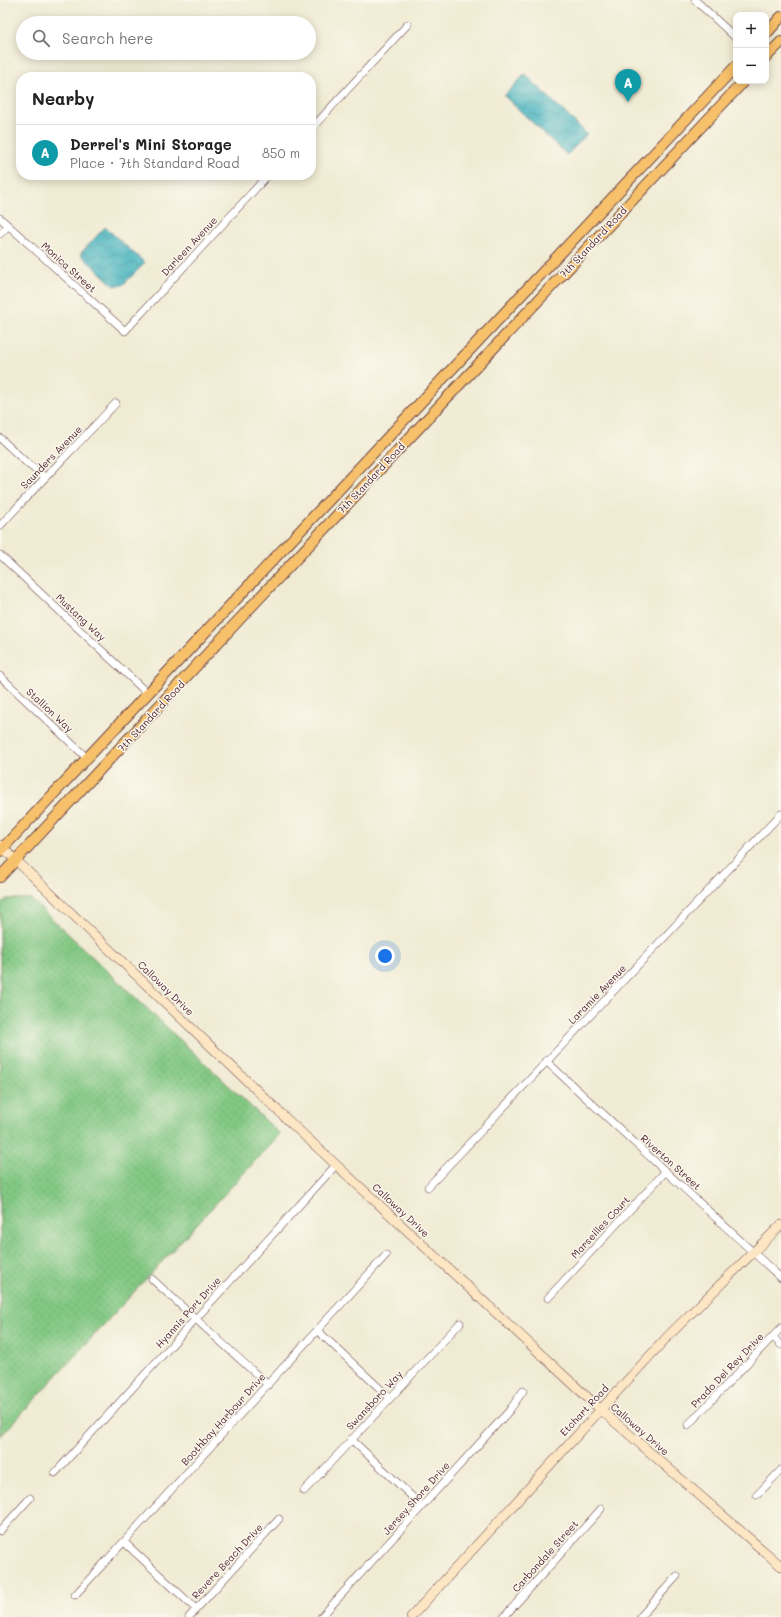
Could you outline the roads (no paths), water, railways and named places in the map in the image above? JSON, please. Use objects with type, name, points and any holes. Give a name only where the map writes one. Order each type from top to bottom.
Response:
[{"type":"main road","points":[[769,31],[781,17]]},
{"type":"main road","points":[[769,55],[781,42]]},
{"type":"main road","name":"7th Standard Road","points":[[1,848],[148,694],[733,69]]},
{"type":"main road","name":"7th Standard Road","points":[[0,877],[741,84]]},
{"type":"main road","points":[[0,837],[1,848]]},
{"type":"main road","name":"Calloway Drive","points":[[1,848],[17,860],[336,1165],[600,1409],[781,1566]]},
{"type":"main road","name":"Etchart Road","points":[[411,1617],[668,1336],[781,1225]]},
{"type":"street","points":[[696,0],[733,35]]},
{"type":"street","points":[[316,124],[408,24]]},
{"type":"street","name":"Darleen Avenue","points":[[125,330],[263,180]]},
{"type":"street","name":"Monica Street","points":[[0,218],[125,330]]},
{"type":"street","points":[[0,234],[8,226]]},
{"type":"street","name":"Saunders Avenue","points":[[0,526],[116,403]]},
{"type":"street","points":[[0,438],[29,465],[45,477]]},
{"type":"street","name":"Mustang Way","points":[[0,555],[148,694]]},
{"type":"street","name":"Stallion Way","points":[[0,676],[87,758]]},
{"type":"street","name":"Laramie Avenue","points":[[428,1187],[781,814]]},
{"type":"street","name":"Riverton Street","points":[[546,1062],[755,1252],[781,1278]]},
{"type":"street","name":"Hyannis Port Drive","points":[[55,1473],[336,1165]]},
{"type":"street","name":"Marseilles Court","points":[[548,1298],[666,1171]]},
{"type":"street","name":"Boothbay Harbour Drive","points":[[75,1595],[386,1255]]},
{"type":"street","points":[[152,1279],[268,1385]]},
{"type":"street","name":"Swansboro Way","points":[[304,1491],[460,1322]]},
{"type":"street","name":"Prado Del Rey Drive","points":[[688,1424],[781,1328]]},
{"type":"street","points":[[318,1331],[390,1398]]},
{"type":"street","points":[[773,1337],[781,1345]]},
{"type":"street","name":"Jersey Shore Drive","points":[[321,1617],[509,1411],[523,1392]]},
{"type":"street","points":[[351,1439],[422,1506]]},
{"type":"street","points":[[757,1495],[781,1470]]},
{"type":"street","points":[[0,1531],[30,1498]]},
{"type":"street","name":"Carbondale Street","points":[[504,1617],[602,1509]]},
{"type":"street","name":"Revere Beach Drive","points":[[189,1617],[279,1519]]},
{"type":"street","points":[[124,1542],[196,1609]]},
{"type":"street","points":[[640,1617],[677,1576]]},
{"type":"water","points":[[525,74],[587,134],[567,155],[504,96]]},
{"type":"water","points":[[105,227],[145,263],[123,285],[114,286],[80,254]]},
{"type":"place","name":"Derrel's Mini Storage","points":[[628,102]]}]
